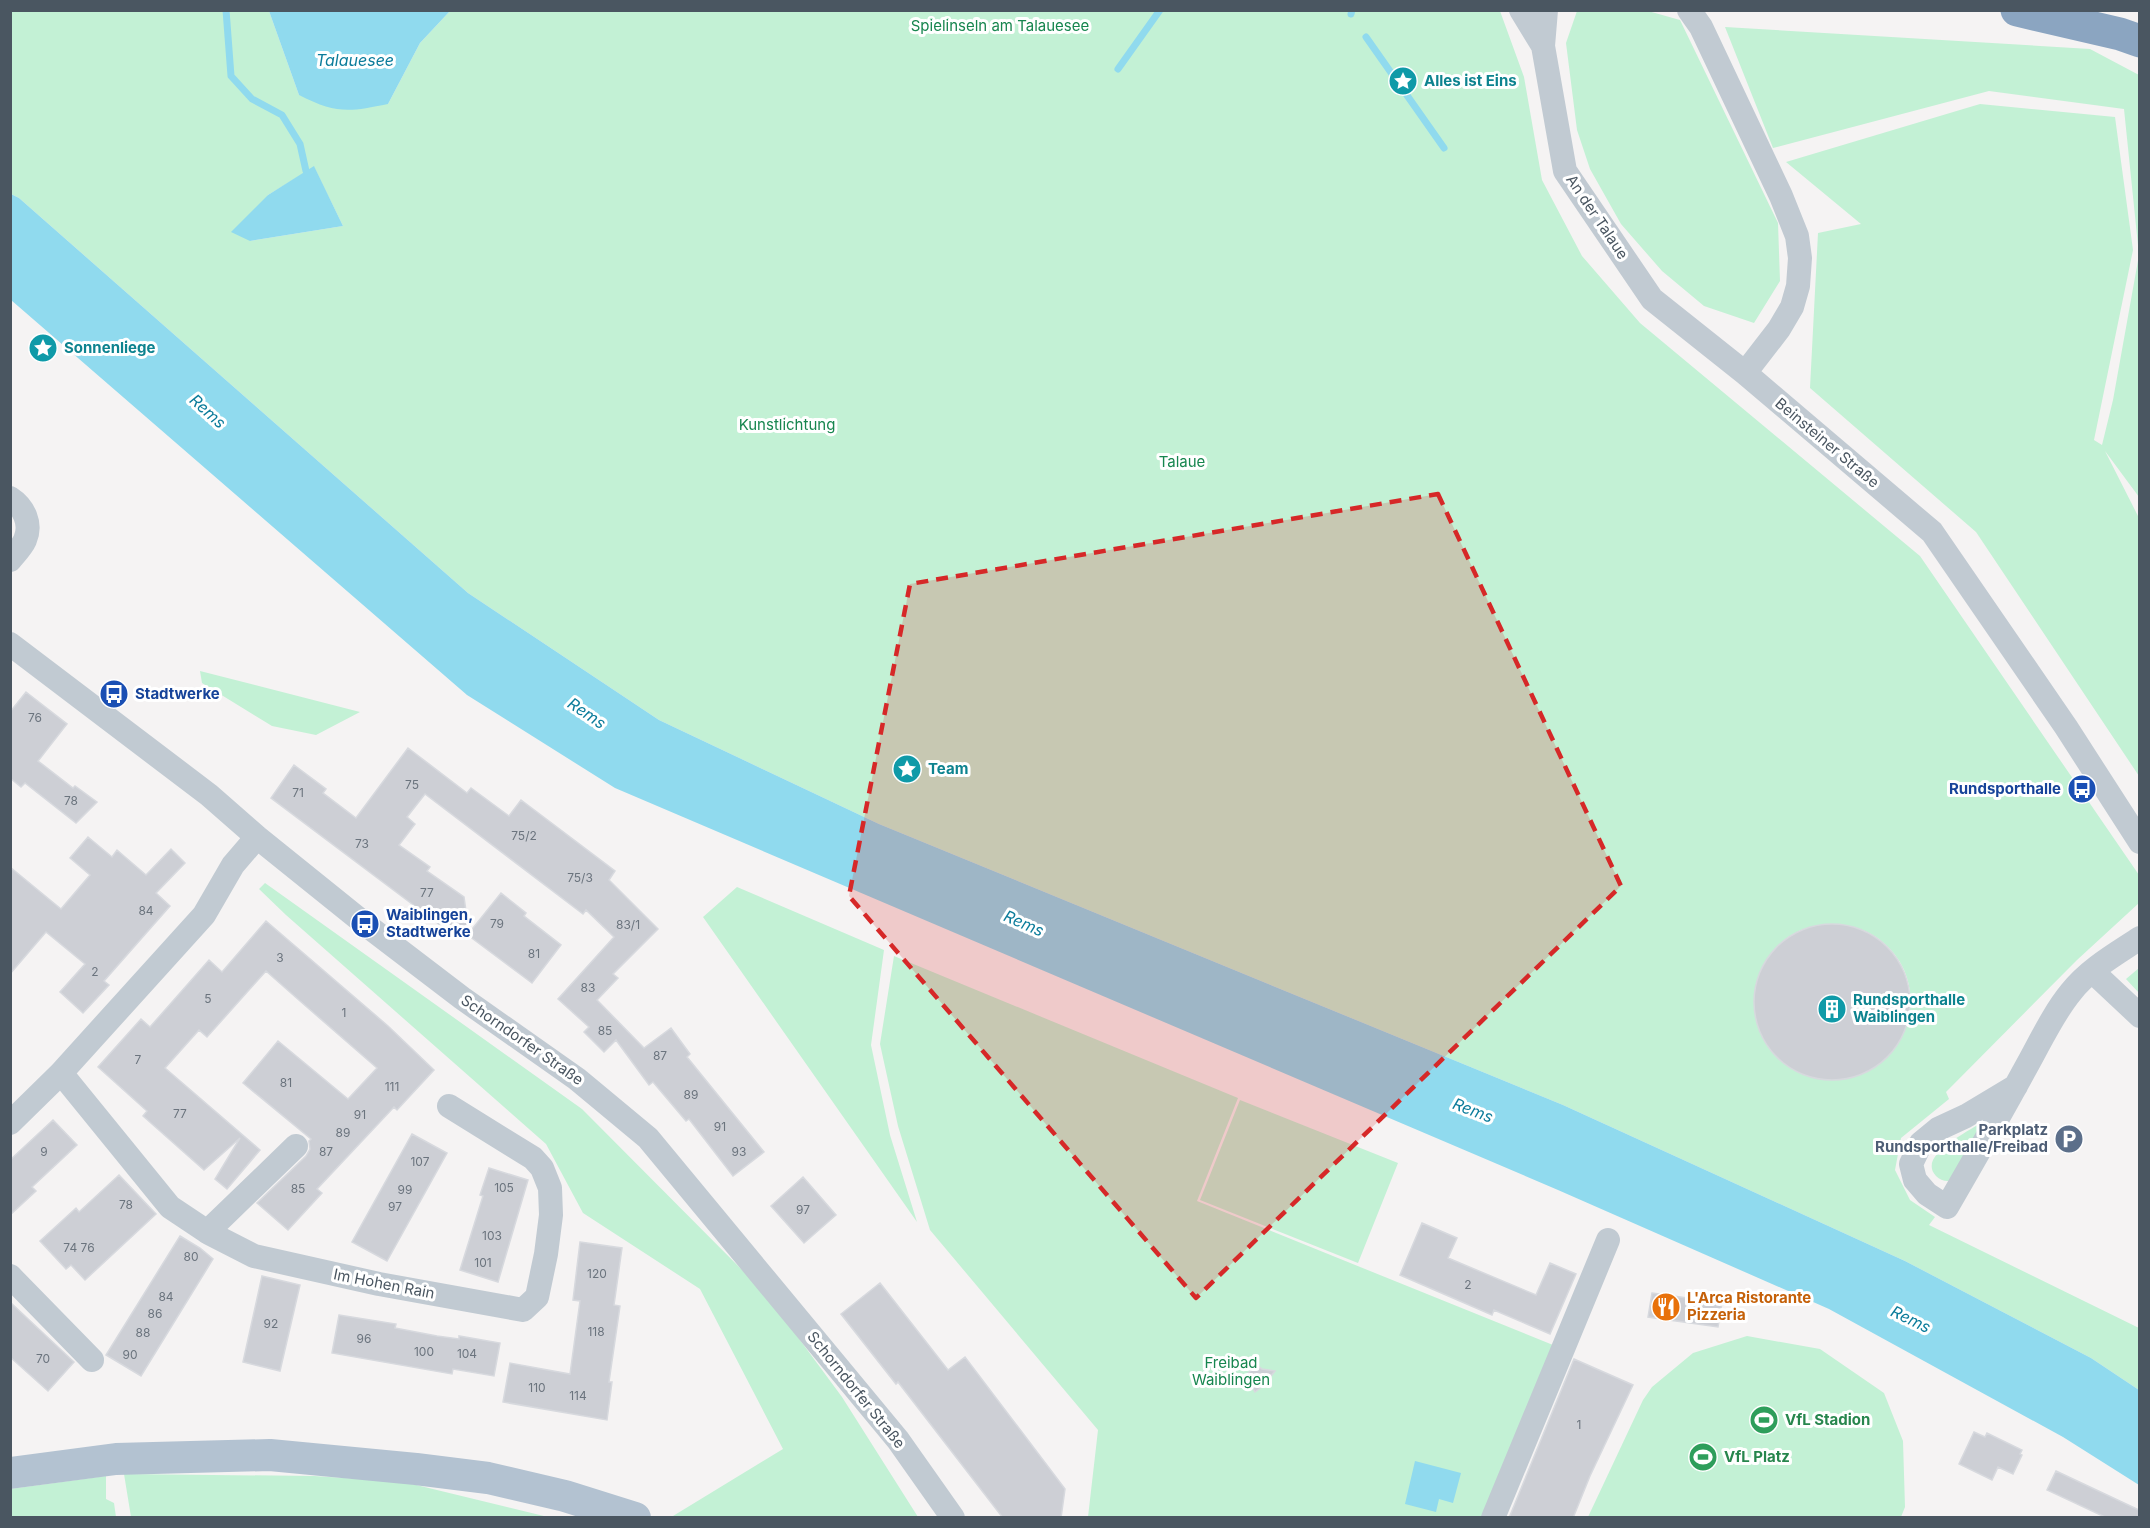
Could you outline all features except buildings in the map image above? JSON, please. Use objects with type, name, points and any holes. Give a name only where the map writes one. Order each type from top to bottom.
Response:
[{"type":"highway","points":[[2017,10],[2120,34],[2139,41]]},
{"type":"highway","points":[[2026,10],[2074,10]]},
{"type":"main road","points":[[10,1473],[116,1459],[270,1455],[488,1478],[565,1496],[635,1518]]},
{"type":"street","points":[[1521,10],[1543,46]]},
{"type":"street","name":"An der Talaue","points":[[1546,10],[1543,46],[1566,171],[1652,299],[1745,373]]},
{"type":"street","points":[[1689,10],[1701,27],[1781,196],[1797,236],[1800,258],[1798,286],[1792,307],[1779,329],[1745,373]]},
{"type":"street","name":"Beinsteiner Straße","points":[[1745,373],[1932,532],[2066,727],[2139,842]]},
{"type":"street","points":[[10,498],[19,503],[26,515],[28,527],[25,540],[10,560]]},
{"type":"street","name":"Schorndorfer Straße","points":[[13,651],[209,795],[365,924],[462,998],[577,1078],[648,1138],[898,1440],[954,1518]]},
{"type":"street","points":[[10,1123],[61,1073],[204,915],[233,866],[257,837]]},
{"type":"street","points":[[2016,1086],[1966,1116],[1938,1129],[1921,1143],[1911,1164],[1915,1180],[1927,1194],[1947,1207],[2071,992],[2092,971],[2139,938]]},
{"type":"street","points":[[2092,971],[2139,1016]]},
{"type":"street","name":"Im Hohen Rain","points":[[61,1073],[170,1207],[207,1232],[254,1256],[379,1284],[524,1310],[537,1297],[551,1215],[550,1188],[542,1168],[532,1158],[449,1106]]},
{"type":"street","points":[[207,1232],[296,1146]]},
{"type":"street","points":[[1492,1518],[1608,1240]]},
{"type":"street","points":[[10,1276],[92,1360]]},
{"type":"highlighted area","points":[[1438,494],[1621,886],[1196,1298],[849,896],[910,584]]},
{"type":"green space","name":"Talaue","points":[[11,11],[269,11],[299,95],[388,104],[420,43],[450,11],[1500,11],[1524,77],[1542,180],[1582,256],[1640,323],[1920,556],[2139,875],[2139,903],[2077,960],[1946,1092],[1949,1099],[1901,1138],[1895,1170],[1910,1200],[1935,1217],[1929,1225],[2139,1328],[2139,1390],[2091,1358],[1905,1261],[1563,1105],[879,824],[659,720],[468,593],[19,198],[11,194]],"holes":[[[314,167],[343,226],[250,241],[268,195]],[[1828,924],[1859,929],[1876,937],[1895,954],[1906,975],[1910,997],[1908,1018],[1900,1039],[1886,1057],[1867,1071],[1838,1080],[1809,1076],[1787,1065],[1768,1046],[1757,1019],[1756,988],[1766,960],[1787,938],[1801,930]]]},
{"type":"green space","points":[[1577,11],[1648,11],[1680,20],[1778,223],[1780,281],[1754,323],[1704,306],[1662,271],[1621,224],[1590,169],[1577,130],[1566,43]]},
{"type":"green space","points":[[1725,27],[2090,49],[2139,75],[2139,255],[2124,109],[1989,91],[1773,148]]},
{"type":"green space","points":[[1980,104],[2115,117],[2133,250],[2094,440],[2102,445],[2113,400],[2139,255],[2139,497],[2105,451],[2139,518],[2139,776],[1976,532],[1810,388],[1818,233],[1861,224],[1786,162]]},
{"type":"green space","points":[[200,671],[360,712],[316,735],[272,726],[202,683]]},
{"type":"green space","points":[[265,883],[582,1109],[766,1294],[842,1397],[918,1517],[678,1518],[673,1516],[783,1449],[700,1289],[583,1213],[546,1144],[286,915],[259,889]]},
{"type":"green space","points":[[737,887],[884,950],[871,1045],[890,1135],[917,1222],[703,917]]},
{"type":"green space","name":"Freibad Waiblingen","points":[[894,956],[1238,1098],[1197,1201],[1553,1345],[1482,1517],[1088,1517],[1098,1430],[930,1230],[898,1126],[880,1044]]},
{"type":"green space","points":[[2139,968],[2139,993],[2126,979]]},
{"type":"green space","points":[[1240,1100],[1398,1163],[1358,1263],[1200,1200]]},
{"type":"green space","points":[[1979,1124],[1983,1125],[1953,1180],[1944,1181],[1938,1178],[1932,1168],[1938,1153]]},
{"type":"green space","name":"VfL Stadion","points":[[1747,1336],[1820,1349],[1884,1393],[1903,1441],[1905,1507],[1901,1517],[1588,1517],[1643,1400],[1652,1387],[1693,1353]]},
{"type":"green space","points":[[124,1474],[314,1476],[404,1482],[548,1517],[131,1517]]},
{"type":"green space","points":[[106,1476],[106,1499],[114,1503],[116,1517],[11,1517],[10,1489]]},
{"type":"water","name":"Talauesee","points":[[269,11],[450,11],[420,43],[388,104],[343,110],[323,106],[299,95]]},
{"type":"water","points":[[314,166],[343,226],[250,241],[231,232],[268,195]]},
{"type":"water","name":"Rems","points":[[11,194],[19,198],[468,593],[659,720],[879,824],[1563,1105],[1905,1261],[2091,1358],[2139,1390],[2139,1485],[2063,1437],[1829,1309],[1558,1190],[615,788],[467,695],[11,300]]},
{"type":"water","points":[[1415,1461],[1461,1473],[1453,1503],[1439,1499],[1436,1512],[1405,1504]]},
{"type":"waterway","points":[[226,10],[231,76],[252,99],[282,115],[300,144],[306,171]]},
{"type":"waterway","points":[[1118,69],[1160,10]]},
{"type":"waterway","points":[[1351,14],[1352,10]]},
{"type":"waterway","points":[[1366,37],[1444,148]]},
{"type":"place","name":"Alles ist Eins","points":[[1403,81]]},
{"type":"place","name":"Sonnenliege","points":[[43,348]]},
{"type":"place","name":"Stadtwerke","points":[[114,694]]},
{"type":"place","name":"Team","points":[[907,769]]},
{"type":"place","name":"Rundsporthalle","points":[[2082,789]]},
{"type":"place","name":"Waiblingen, Stadtwerke","points":[[365,924]]},
{"type":"place","name":"Rundsporthalle Waiblingen","points":[[1832,1009]]},
{"type":"place","name":"Parkplatz Rundsporthalle/Freibad","points":[[2069,1139]]},
{"type":"place","name":"L'Arca Ristorante Pizzeria","points":[[1666,1307]]},
{"type":"place","name":"VfL Stadion","points":[[1764,1420]]},
{"type":"place","name":"VfL Platz","points":[[1703,1457]]},
{"type":"park label","name":"Spielinseln am Talauesee","points":[[1000,26]]},
{"type":"park label","name":"Kunstlichtung","points":[[787,425]]}]
